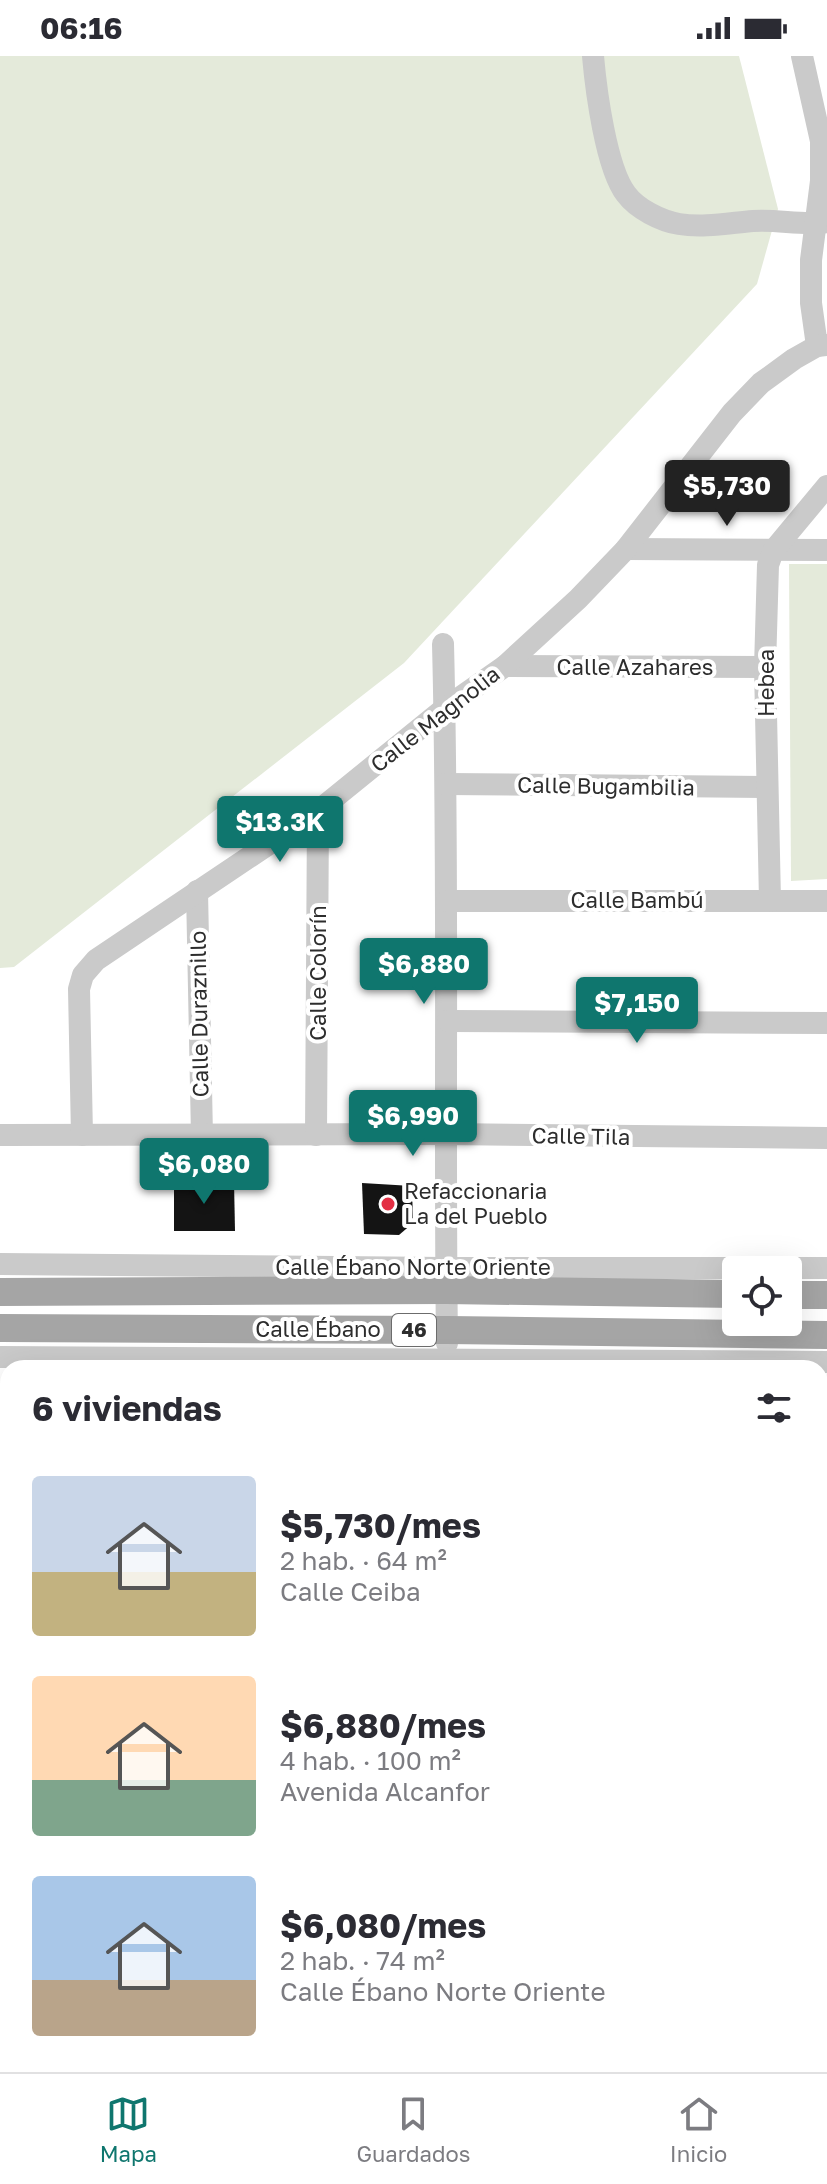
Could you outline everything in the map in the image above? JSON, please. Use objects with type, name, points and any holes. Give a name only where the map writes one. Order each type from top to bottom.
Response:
[{"type":"main road","name":"Calle Ébano","points":[[0,1292],[446,1279],[722,1293]]},
{"type":"main road","points":[[802,1295],[827,1295]]},
{"type":"main road","name":"Calle Ébano","points":[[0,1328],[447,1330],[825,1357]]},
{"type":"street","points":[[593,56],[609,147],[617,179],[627,196],[662,220],[680,225],[777,220],[822,223]]},
{"type":"street","points":[[802,56],[821,104],[822,223],[811,274],[811,303],[822,345]]},
{"type":"street","name":"Calle Magnolia","points":[[82,1135],[79,989],[83,975],[106,951],[318,811],[445,708],[505,666],[578,599],[626,549],[732,413],[761,383],[822,345]]},
{"type":"street","points":[[773,551],[827,486]]},
{"type":"street","points":[[626,549],[827,550]]},
{"type":"street","name":"Hebea","points":[[770,901],[765,667],[767,581],[773,551]]},
{"type":"street","points":[[443,644],[448,1021],[445,1134],[447,1360]]},
{"type":"street","name":"Calle Azahares","points":[[505,666],[765,667]]},
{"type":"street","name":"Calle Bugambilia","points":[[446,784],[767,787]]},
{"type":"street","name":"Calle Colorín","points":[[316,1135],[318,811]]},
{"type":"street","name":"Calle Duraznillo","points":[[197,891],[202,1136]]},
{"type":"street","name":"Calle Bambú","points":[[447,901],[827,901]]},
{"type":"street","points":[[448,1021],[827,1023]]},
{"type":"street","name":"Calle Tila","points":[[0,1135],[445,1134],[827,1138]]},
{"type":"street","name":"Calle Ébano Norte Oriente","points":[[0,1264],[446,1279],[827,1268]]},
{"type":"street","points":[[0,1357],[192,1360]]},
{"type":"street","points":[[663,1360],[825,1357]]},
{"type":"green space","points":[[0,56],[739,56],[778,209],[757,284],[404,663],[14,967],[0,968]]},
{"type":"green space","points":[[789,564],[827,564],[827,879],[791,881]]},
{"type":"building","points":[[174,1179],[234,1181],[235,1231],[174,1231]]},
{"type":"building","name":"Refaccionaria La del Pueblo","points":[[362,1183],[412,1186],[413,1223],[399,1235],[364,1234]]},
{"type":"place","name":"Refaccionaria La del Pueblo","points":[[388,1204]]}]
